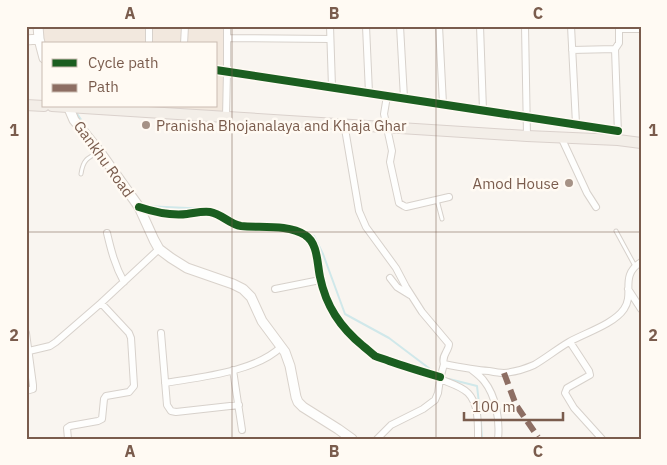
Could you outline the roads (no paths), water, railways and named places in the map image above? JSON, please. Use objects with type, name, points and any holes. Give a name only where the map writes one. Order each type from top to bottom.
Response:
[{"type":"main road","points":[[38,26],[42,50]]},
{"type":"main road","points":[[26,40],[39,39]]},
{"type":"main road","points":[[26,105],[42,106]]},
{"type":"main road","name":"Gankhu Road","points":[[68,108],[74,120],[100,152],[138,207],[159,249],[187,268],[233,284],[247,293],[251,297],[262,321],[288,360],[298,402],[352,439]]},
{"type":"main road","points":[[84,108],[527,136],[618,135],[641,144]]},
{"type":"street","points":[[149,26],[149,42]]},
{"type":"street","points":[[184,42],[185,26]]},
{"type":"street","points":[[226,117],[227,26]]},
{"type":"street","points":[[330,26],[332,87]]},
{"type":"street","points":[[366,26],[369,92]]},
{"type":"street","points":[[400,26],[404,98]]},
{"type":"street","points":[[439,26],[443,104]]},
{"type":"street","points":[[480,26],[483,110]]},
{"type":"street","points":[[525,26],[527,136]]},
{"type":"street","points":[[571,26],[576,124]]},
{"type":"street","points":[[218,70],[576,124],[618,135],[615,49],[619,43],[619,28],[641,29]]},
{"type":"street","points":[[227,38],[330,39]]},
{"type":"street","points":[[572,50],[615,49]]},
{"type":"street","points":[[387,96],[384,114],[392,151],[390,162],[399,202],[406,207],[449,197]]},
{"type":"street","points":[[344,124],[359,211],[366,227],[396,268],[411,295],[449,344],[444,354],[444,364],[435,400],[391,425],[377,439]]},
{"type":"street","points":[[561,137],[596,207]]},
{"type":"street","points":[[138,207],[168,214],[212,213],[239,226],[282,228],[299,232],[309,238],[313,244],[320,280],[327,302],[344,329],[375,356],[440,378],[468,393],[476,412],[478,439]]},
{"type":"street","points":[[107,233],[118,272],[124,282]]},
{"type":"street","points":[[29,351],[50,346],[56,342],[159,249]]},
{"type":"street","points":[[444,364],[472,370],[504,373],[526,368],[534,364],[570,342],[617,318],[625,309],[628,301],[630,272],[638,264]]},
{"type":"street","points":[[390,278],[397,287],[411,295]]},
{"type":"street","points":[[275,289],[320,280]]},
{"type":"street","points":[[628,289],[641,309]]},
{"type":"street","points":[[68,439],[67,428],[70,426],[98,422],[102,418],[106,396],[129,392],[134,386],[131,338],[129,333],[101,303]]},
{"type":"street","points":[[26,333],[29,351],[28,363],[33,385],[32,389],[26,391]]},
{"type":"street","points":[[161,334],[167,405],[171,411],[238,405]]},
{"type":"street","points":[[570,342],[590,371],[590,375],[567,388],[566,393],[574,408],[602,439]]},
{"type":"street","points":[[165,383],[249,366],[273,354],[281,347]]},
{"type":"street","points":[[233,370],[242,430]]},
{"type":"street","points":[[472,370],[484,380],[489,389],[497,414],[498,439]]},
{"type":"lane","points":[[81,174],[87,159],[100,152]]},
{"type":"lane","points":[[437,200],[442,219]]},
{"type":"lane","points":[[616,231],[638,264]]},
{"type":"waterway","points":[[76,112],[90,133]]},
{"type":"waterway","points":[[144,206],[209,209]]},
{"type":"waterway","points":[[233,221],[259,224]]},
{"type":"waterway","points":[[309,235],[314,236],[323,254],[345,314],[389,338],[434,372]]},
{"type":"waterway","points":[[449,379],[477,386],[480,412]]},
{"type":"waterway","points":[[481,422],[482,439]]},
{"type":"place","name":"Pranisha Bhojanalaya and Khaja Ghar","points":[[146,125]]},
{"type":"place","name":"Amod House","points":[[569,183]]}]
